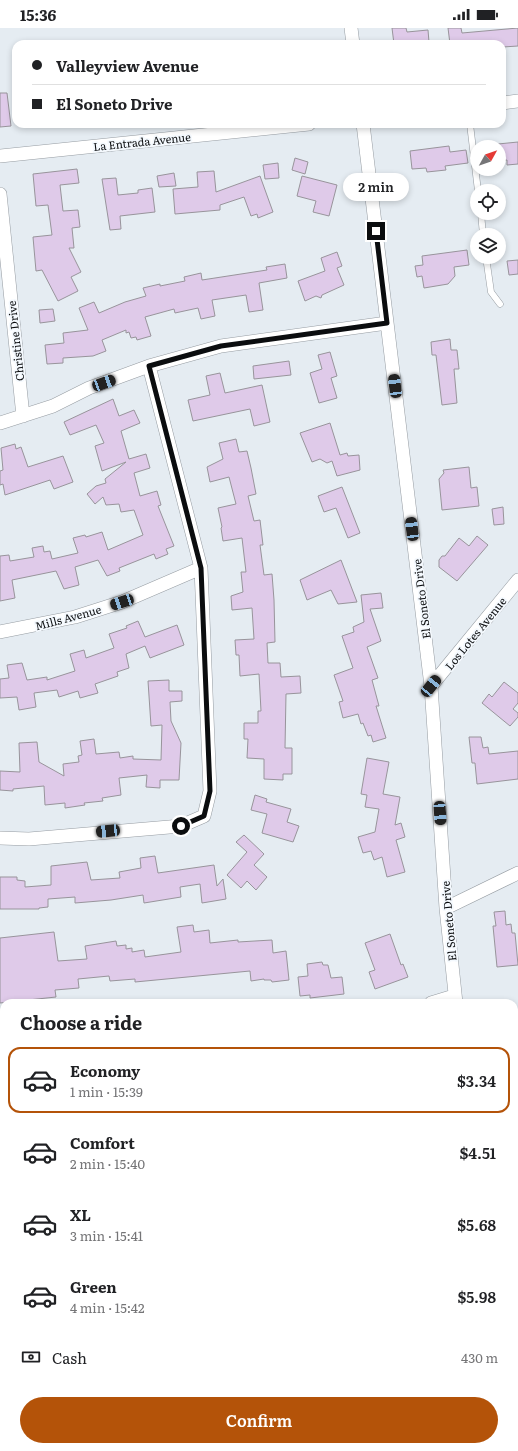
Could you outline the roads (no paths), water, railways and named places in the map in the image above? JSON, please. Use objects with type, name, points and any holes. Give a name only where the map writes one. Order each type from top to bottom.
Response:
[{"type":"street","points":[[351,28],[352,40]]},
{"type":"street","points":[[506,102],[518,101]]},
{"type":"street","name":"La Entrada Avenue","points":[[0,156],[270,128]]},
{"type":"street","name":"El Soneto Drive","points":[[364,128],[431,686],[446,908],[455,999]]},
{"type":"street","name":"Christine Drive","points":[[0,194],[23,416]]},
{"type":"street","points":[[0,423],[53,406],[89,388],[149,366],[221,346],[387,323]]},
{"type":"street","points":[[0,838],[29,839],[181,826],[204,816],[210,791],[201,568],[149,366]]},
{"type":"street","name":"Mills Avenue","points":[[0,632],[75,617],[122,602],[201,568]]},
{"type":"street","name":"Los Lotes Avenue","points":[[431,686],[518,580]]},
{"type":"street","points":[[446,908],[518,873]]},
{"type":"lane","points":[[470,128],[477,184]]},
{"type":"lane","points":[[487,264],[491,292],[500,304]]}]
